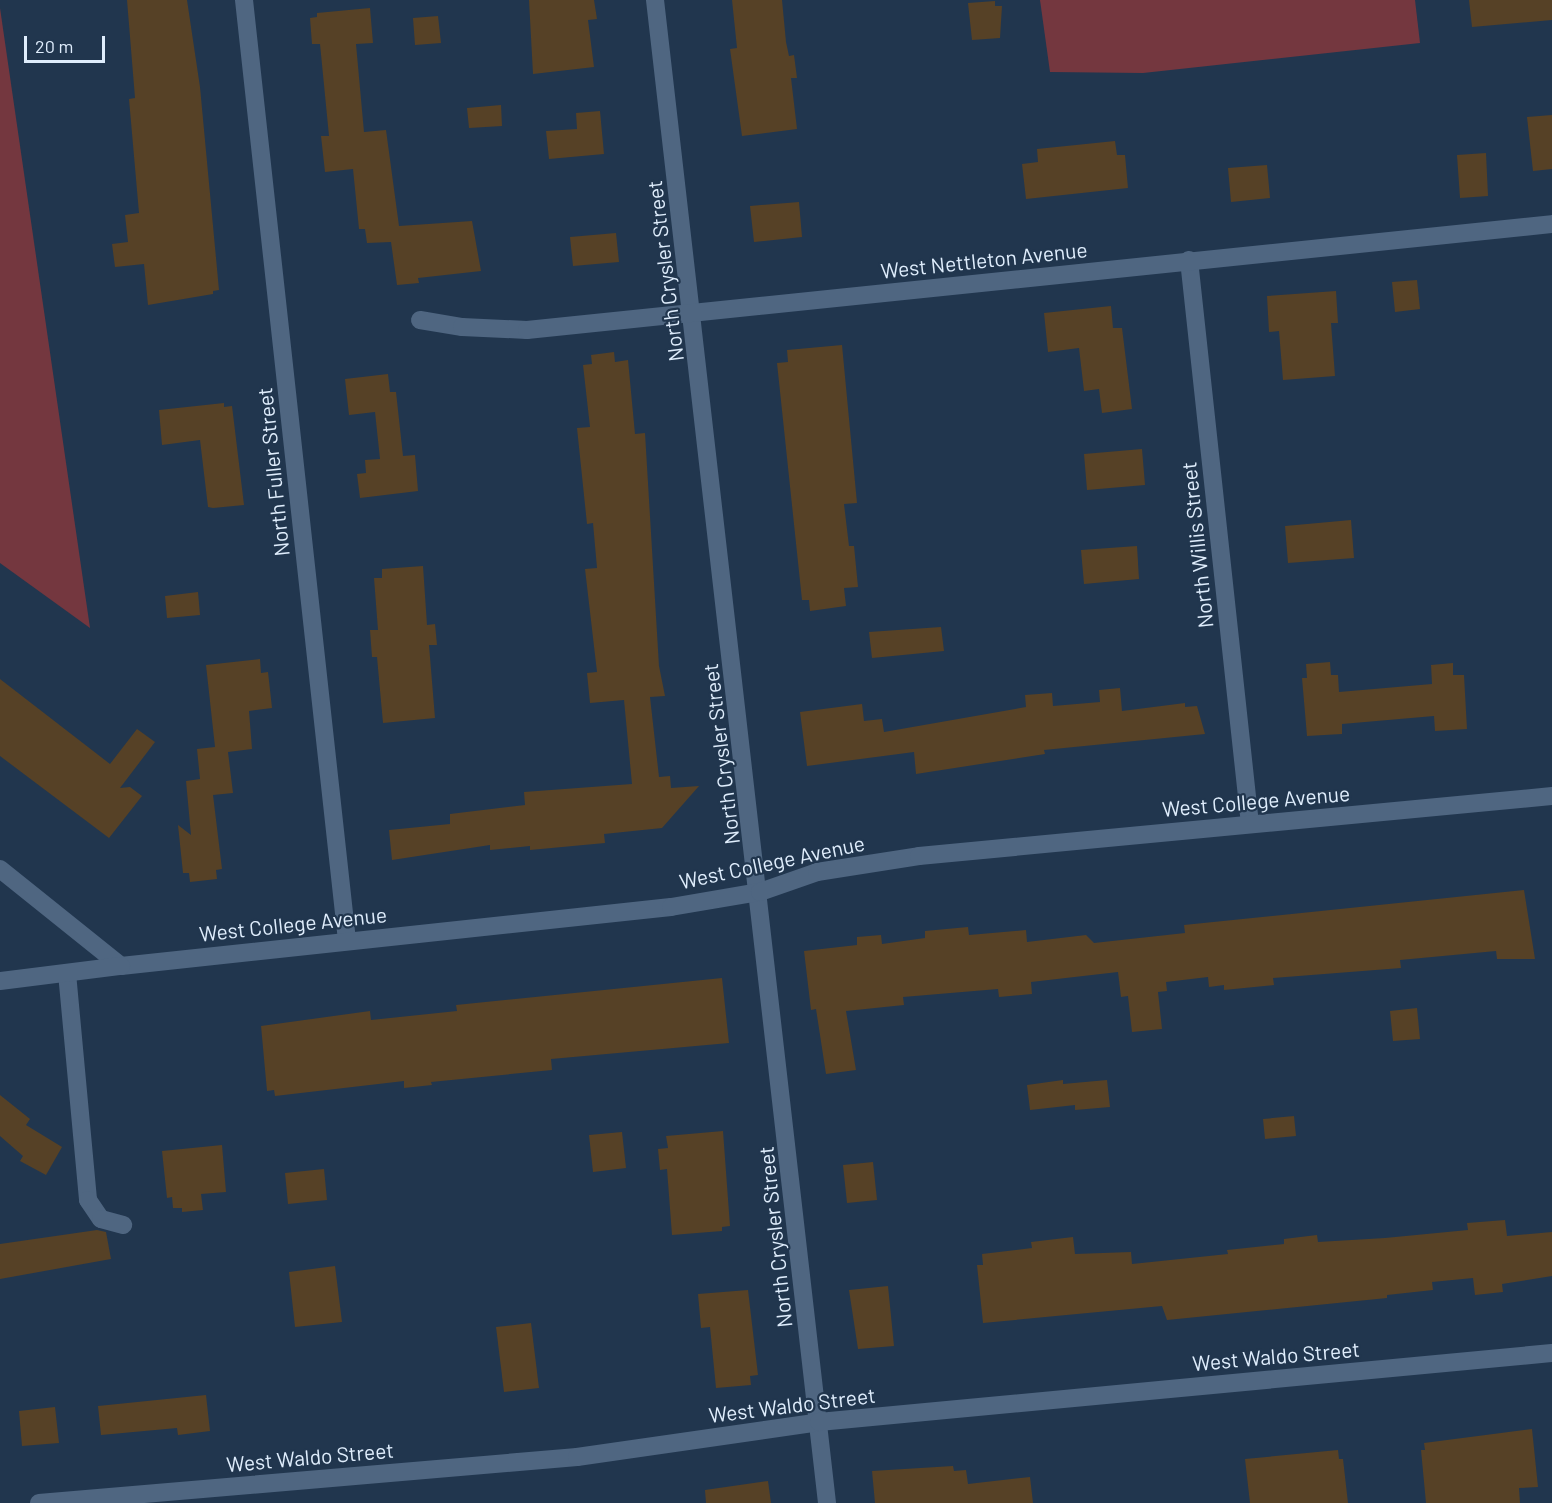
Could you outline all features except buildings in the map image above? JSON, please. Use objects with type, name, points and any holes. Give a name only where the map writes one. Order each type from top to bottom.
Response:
[{"type":"street","name":"North Fuller Street","points":[[244,0],[347,940]]},
{"type":"street","name":"North Crysler Street","points":[[655,0],[760,892],[827,1503]]},
{"type":"street","name":"West Nettleton Avenue","points":[[420,320],[462,327],[527,330],[1552,224]]},
{"type":"street","name":"North Willis Street","points":[[1189,260],[1250,824]]},
{"type":"street","name":"West College Avenue","points":[[0,981],[347,940],[671,907],[760,892],[817,872],[919,856],[1552,796]]},
{"type":"street","points":[[0,869],[121,966]]},
{"type":"street","points":[[67,973],[88,1200],[101,1219],[123,1225]]},
{"type":"street","name":"West Waldo Street","points":[[39,1503],[577,1458],[819,1422],[1552,1353]]},
{"type":"shaded area","points":[[1040,0],[1415,0],[1420,43],[1143,73],[1050,72]]},
{"type":"shaded area","points":[[0,8],[90,628],[0,563]]}]
